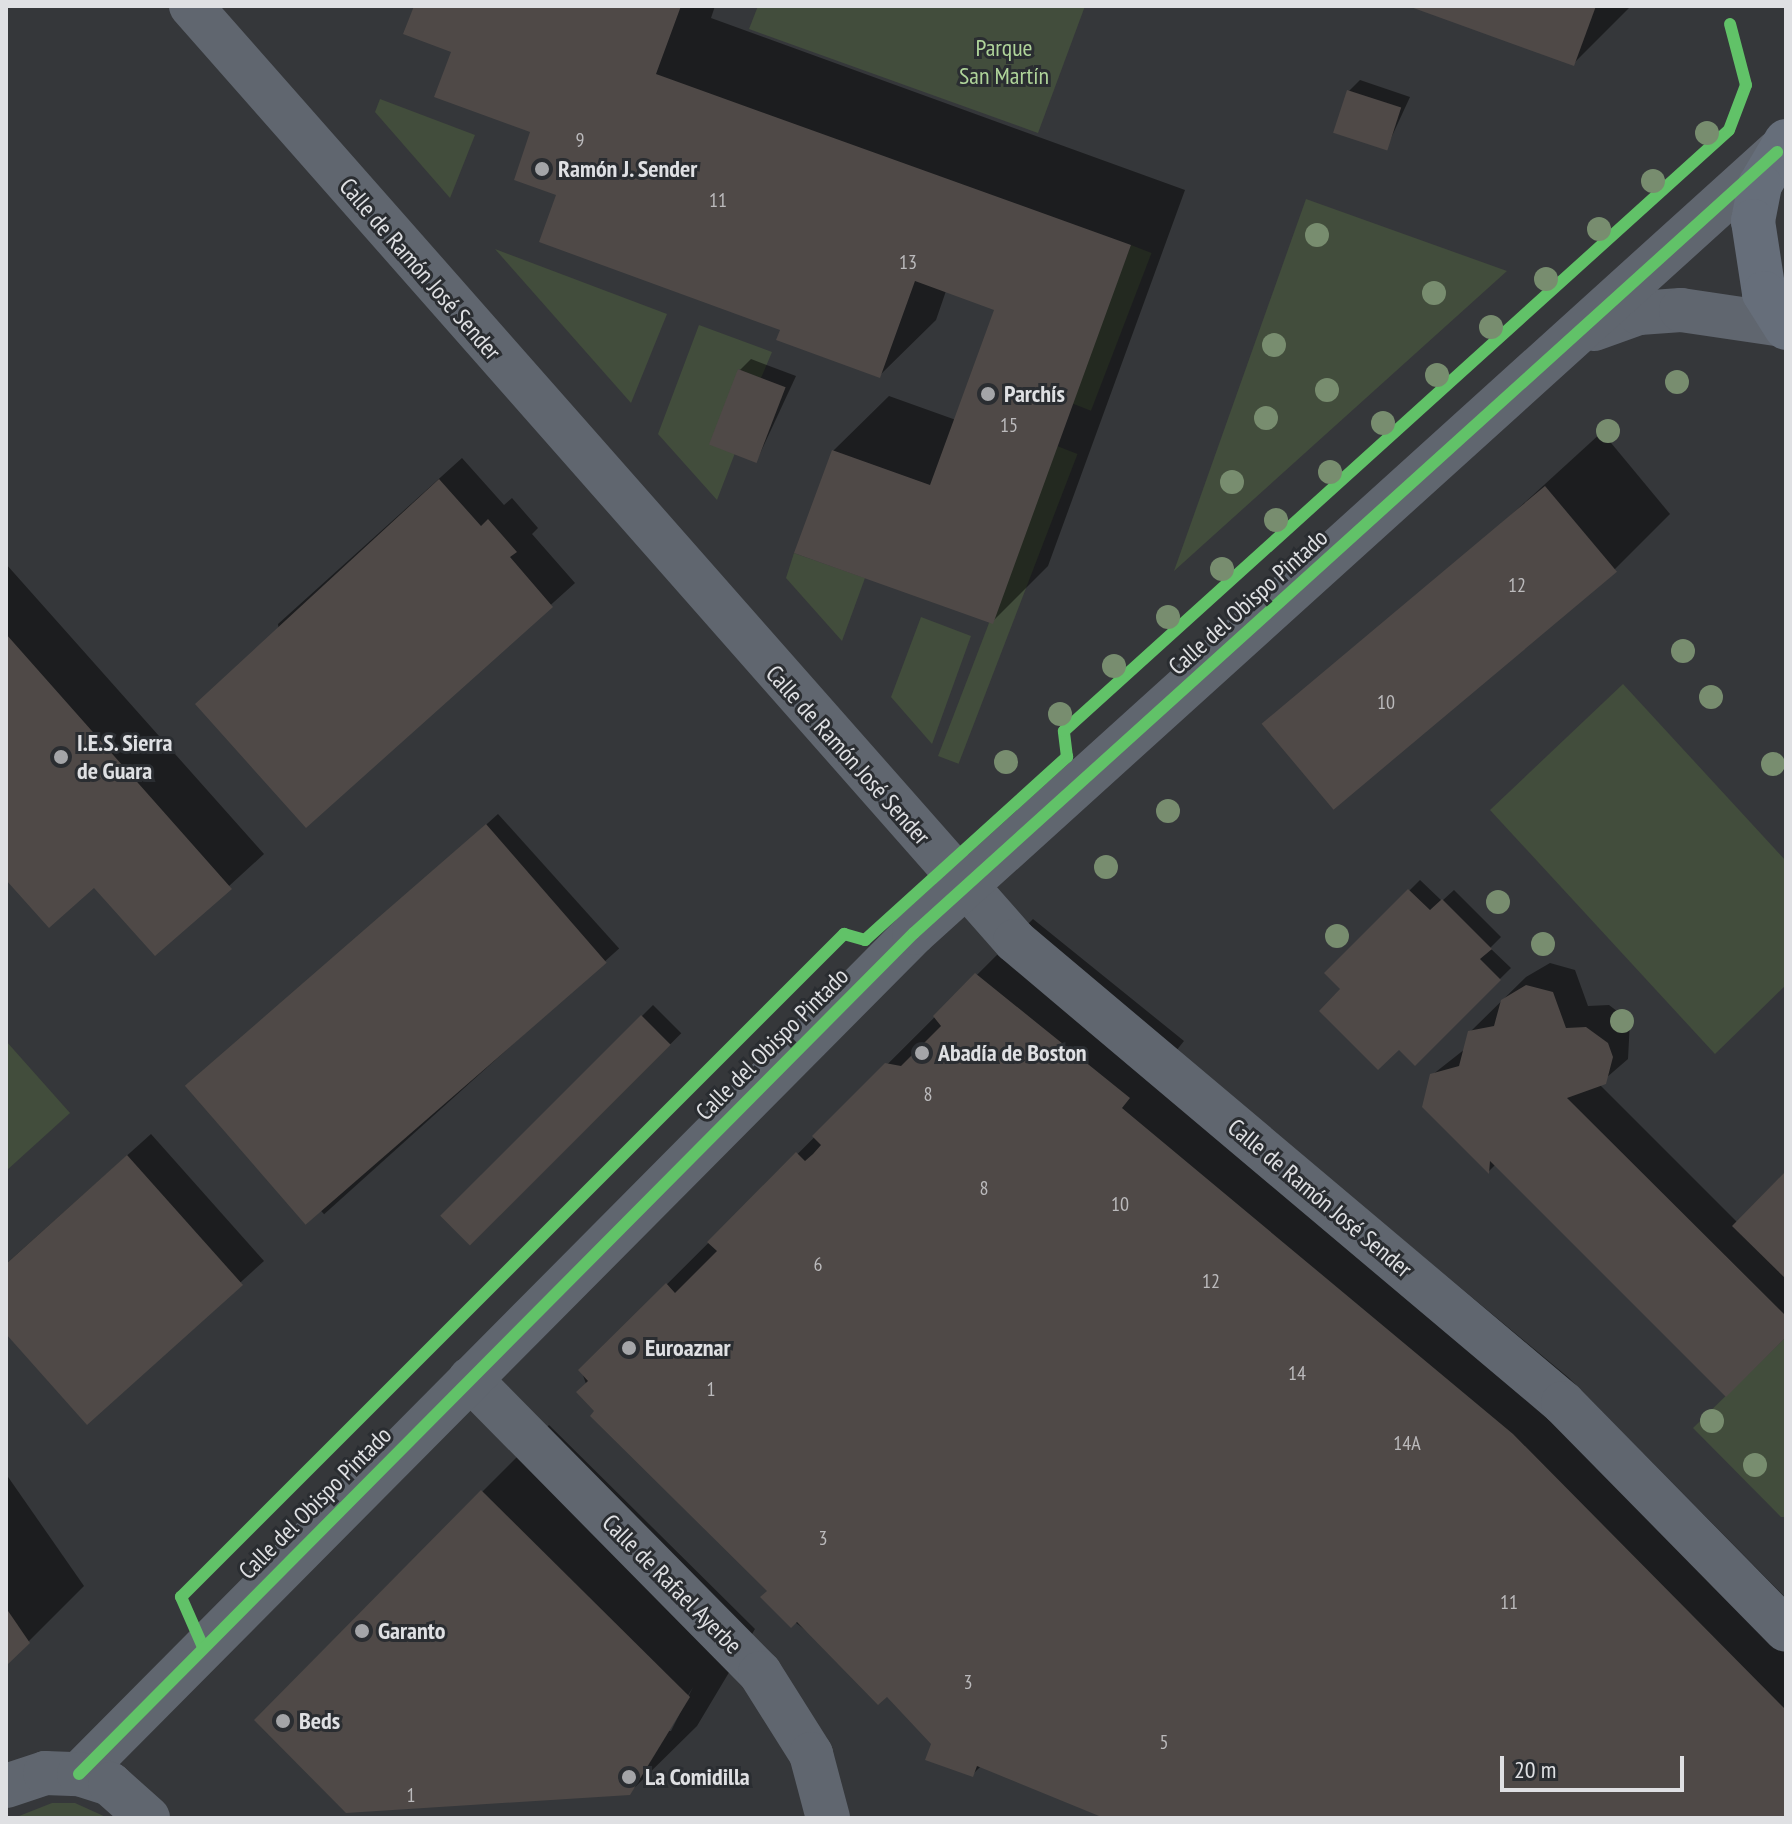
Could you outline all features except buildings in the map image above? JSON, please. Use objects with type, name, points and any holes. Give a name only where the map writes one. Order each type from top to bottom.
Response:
[{"type":"main road","points":[[1781,147],[1758,197],[1754,258],[1785,326]]},
{"type":"street","name":"Calle de Ramón José Sender","points":[[191,6],[1015,941],[1563,1403],[1786,1630]]},
{"type":"street","name":"Calle del Obispo Pintado","points":[[79,1774],[964,886],[1580,334],[1781,147]]},
{"type":"street","name":"Calle del Obispo Pintado","points":[[1580,334],[1639,313],[1681,310],[1785,326]]},
{"type":"street","name":"Calle de Rafael Ayerbe","points":[[470,1379],[760,1673],[811,1754],[828,1818]]},
{"type":"street","points":[[6,1786],[45,1773],[79,1774],[110,1784],[148,1818]]},
{"type":"green space","name":"Parque San Martín","points":[[758,6],[1085,6],[1038,133],[749,29]]},
{"type":"green space","points":[[380,99],[475,135],[450,198],[375,112]]},
{"type":"green space","points":[[1306,199],[1507,271],[1174,571]]},
{"type":"green space","points":[[1131,245],[1152,253],[1091,411],[1070,403]]},
{"type":"green space","points":[[495,249],[667,314],[631,403]]},
{"type":"green space","points":[[699,325],[772,352],[761,378],[738,369],[735,453],[717,500],[658,434]]},
{"type":"green space","points":[[1057,446],[1078,454],[959,764],[938,756]]},
{"type":"green space","points":[[794,553],[865,578],[842,641],[786,578]]},
{"type":"green space","points":[[921,617],[971,636],[932,744],[891,697]]},
{"type":"green space","points":[[1623,684],[1786,861],[1786,985],[1715,1054],[1490,810]]},
{"type":"green space","points":[[6,1041],[70,1113],[6,1171]]},
{"type":"green space","points":[[1786,1337],[1786,1517],[1781,1517],[1693,1428]]},
{"type":"green space","points":[[52,1803],[75,1803],[108,1818],[14,1818]]},
{"type":"cycle path","points":[[203,1647],[181,1597],[844,934],[865,940],[1067,757],[1064,731],[1729,130],[1746,85],[1730,24]]},
{"type":"cycle path","points":[[79,1774],[914,933],[1777,152]]},
{"type":"place","name":"Ramón J. Sender","points":[[542,169]]},
{"type":"place","name":"Parchís","points":[[988,394]]},
{"type":"place","name":"I.E.S. Sierra de Guara","points":[[61,757]]},
{"type":"place","name":"Abadía de Boston","points":[[922,1053]]},
{"type":"place","name":"Euroaznar","points":[[629,1348]]},
{"type":"place","name":"Garanto","points":[[362,1631]]},
{"type":"place","name":"Beds","points":[[283,1721]]},
{"type":"place","name":"La Comidilla","points":[[629,1777]]}]
